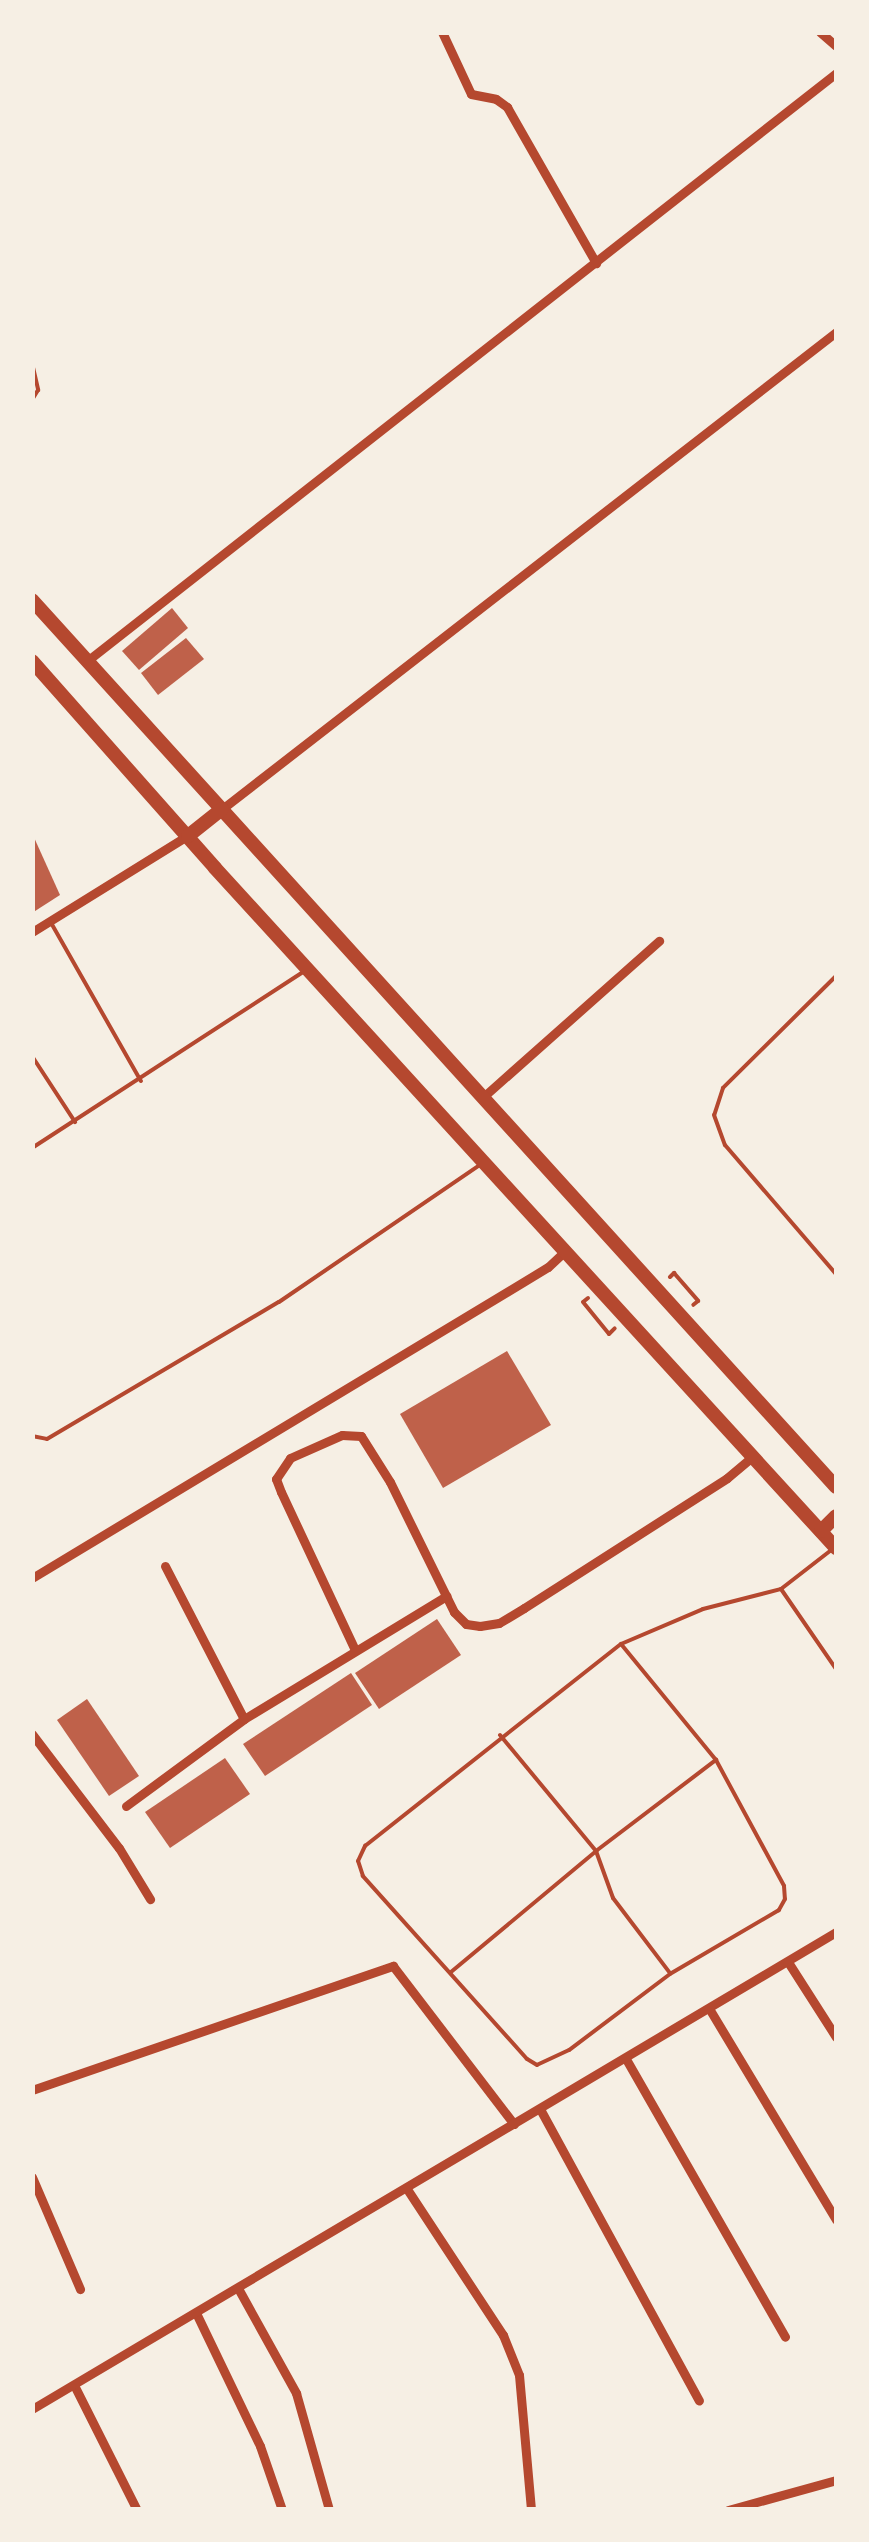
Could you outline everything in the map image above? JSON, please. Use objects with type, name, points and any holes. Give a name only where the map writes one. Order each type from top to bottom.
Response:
[{"type":"main road","points":[[32,600],[836,1487]]},
{"type":"main road","points":[[32,661],[836,1548]]},
{"type":"main road","points":[[188,836],[222,809]]},
{"type":"main road","points":[[821,1531],[836,1516]]},
{"type":"street","points":[[442,32],[471,94],[507,107],[596,264]]},
{"type":"street","points":[[820,32],[836,46]]},
{"type":"street","points":[[87,661],[836,74]]},
{"type":"street","points":[[222,809],[836,332]]},
{"type":"street","points":[[32,932],[188,836]]},
{"type":"street","points":[[482,1098],[659,941]]},
{"type":"street","points":[[32,1578],[548,1268],[565,1250]]},
{"type":"street","points":[[355,1650],[276,1479],[290,1458],[342,1435],[361,1436],[378,1458],[446,1596],[466,1624],[499,1623],[727,1478],[752,1457]]},
{"type":"street","points":[[165,1566],[244,1718]]},
{"type":"street","points":[[126,1806],[244,1718],[446,1596]]},
{"type":"street","points":[[32,1734],[119,1848],[150,1899]]},
{"type":"street","points":[[32,2410],[197,2316],[836,1932]]},
{"type":"street","points":[[788,1962],[836,2037]]},
{"type":"street","points":[[32,2090],[393,1966],[514,2124]]},
{"type":"street","points":[[710,2010],[836,2220]]},
{"type":"street","points":[[626,2059],[785,2338]]},
{"type":"street","points":[[540,2109],[699,2401]]},
{"type":"street","points":[[32,2177],[80,2289]]},
{"type":"street","points":[[408,2189],[502,2335],[519,2375],[531,2510]]},
{"type":"street","points":[[239,2290],[296,2393],[328,2510]]},
{"type":"street","points":[[197,2316],[260,2446],[282,2510]]},
{"type":"street","points":[[74,2385],[137,2510]]},
{"type":"street","points":[[728,2510],[836,2480]]},
{"type":"lane","points":[[32,363],[38,390],[32,400]]},
{"type":"lane","points":[[50,921],[142,1081]]},
{"type":"lane","points":[[32,1148],[142,1081],[309,968]]},
{"type":"lane","points":[[836,976],[723,1088],[714,1116],[726,1145],[836,1274]]},
{"type":"lane","points":[[32,1056],[75,1122]]},
{"type":"lane","points":[[32,1436],[47,1439],[278,1302],[484,1161]]},
{"type":"lane","points":[[620,1644],[716,1760],[784,1886],[785,1899],[779,1910],[670,1974],[569,2050],[537,2065],[527,2059],[363,1876],[358,1861],[366,1846],[500,1735],[620,1644],[703,1609],[781,1589],[836,1548]]},
{"type":"lane","points":[[781,1589],[836,1669]]},
{"type":"lane","points":[[500,1735],[596,1850],[613,1898],[670,1974]]},
{"type":"lane","points":[[451,1972],[596,1850],[716,1760]]},
{"type":"path","points":[[670,1277],[674,1273],[698,1300]]},
{"type":"path","points":[[583,1302],[609,1334],[628,1316]]},
{"type":"building","points":[[172,608],[188,628],[139,670],[122,651]]},
{"type":"building","points":[[186,638],[204,659],[158,695],[141,673]]},
{"type":"building","points":[[32,833],[60,895],[32,913]]},
{"type":"building","points":[[507,1351],[551,1425],[443,1488],[400,1414]]},
{"type":"building","points":[[437,1619],[461,1655],[379,1709],[355,1673]]},
{"type":"building","points":[[351,1673],[372,1705],[265,1776],[243,1744]]},
{"type":"building","points":[[87,1699],[139,1776],[109,1796],[57,1720]]},
{"type":"building","points":[[225,1758],[250,1794],[170,1848],[145,1812]]}]
